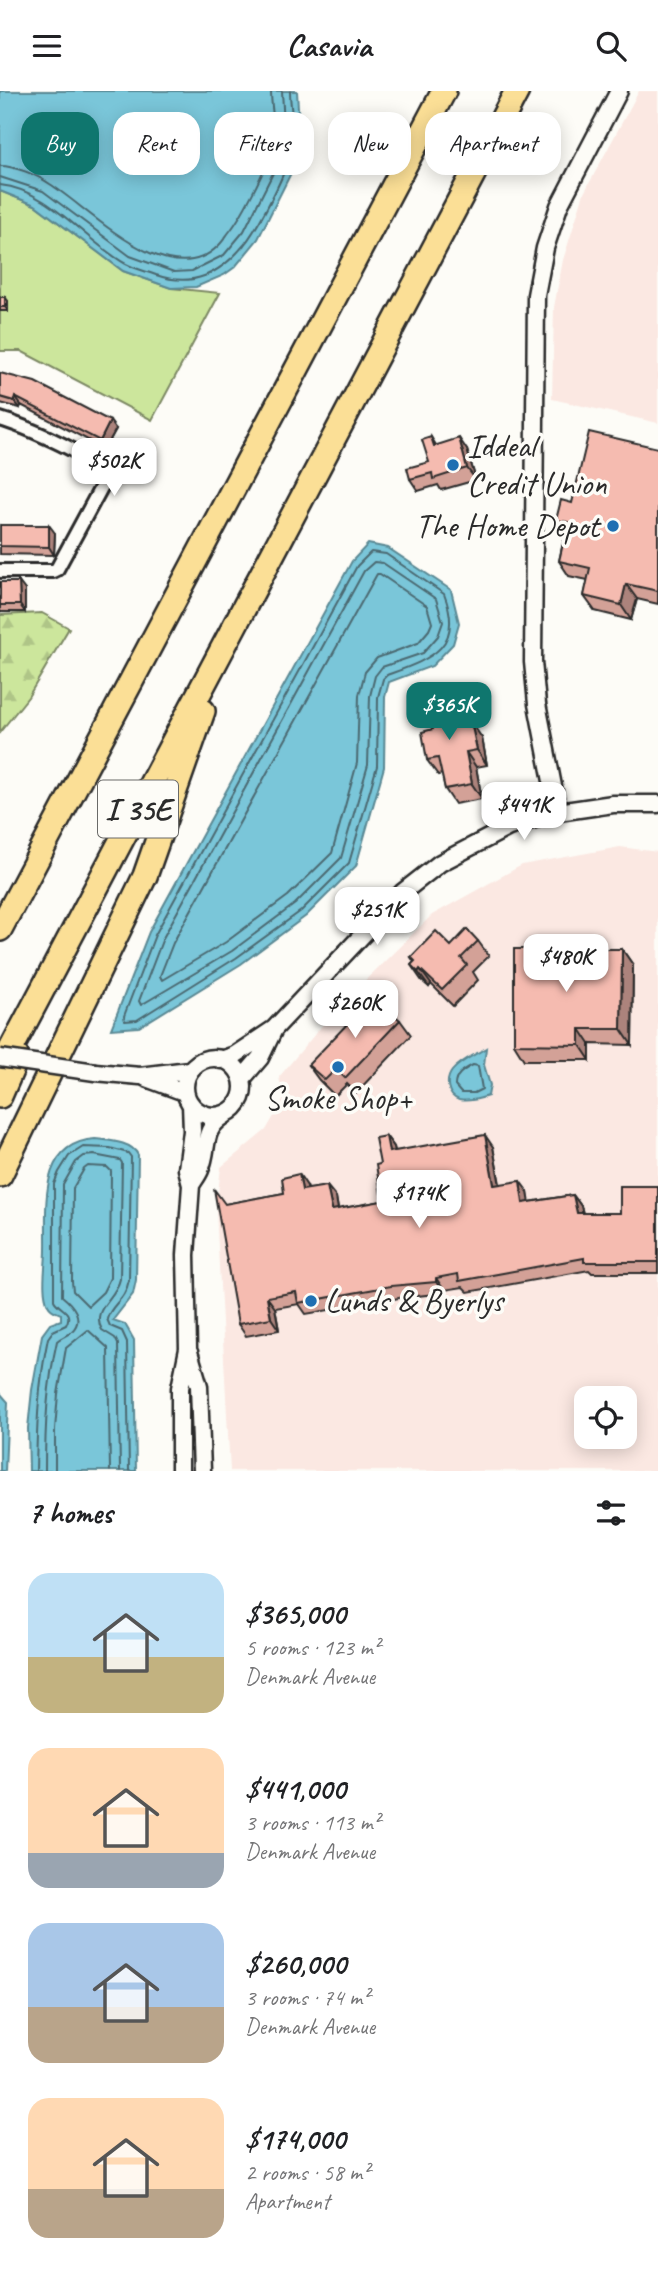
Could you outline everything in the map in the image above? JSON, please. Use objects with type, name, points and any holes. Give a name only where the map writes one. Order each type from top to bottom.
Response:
[{"type":"highway","name":"I 35E","points":[[0,929],[444,91]]},
{"type":"highway","name":"I 35E","points":[[0,1070],[517,91]]},
{"type":"highway","points":[[0,1175],[145,876],[228,639]]},
{"type":"highway","points":[[0,1096],[68,941]]},
{"type":"street","points":[[558,812],[537,704],[533,662],[536,295],[545,248],[559,205],[619,91]]},
{"type":"street","points":[[0,419],[44,435],[91,462],[99,469],[103,484],[57,569],[0,571]]},
{"type":"street","points":[[221,1060],[235,1055],[274,1029],[403,892],[440,863],[509,827],[558,812],[613,804],[658,804]]},
{"type":"street","points":[[242,1079],[260,1058],[274,1029]]},
{"type":"street","points":[[0,1058],[140,1076],[189,1070],[206,1059],[227,1061],[239,1071],[242,1079],[239,1103],[213,1122],[201,1169],[191,1185]]},
{"type":"street","points":[[180,1471],[180,1388],[188,1349],[186,1255],[191,1185],[187,1168],[192,1131],[188,1098],[189,1070]]},
{"type":"street","points":[[140,1076],[188,1098],[193,1109],[207,1116],[225,1115]]},
{"type":"street","points":[[188,1349],[199,1386],[202,1471]]},
{"type":"shaded area","points":[[639,91],[658,91],[658,423],[552,399],[554,307],[563,260],[584,193]]},
{"type":"shaded area","points":[[620,847],[658,852],[658,1471],[230,1471],[216,1210],[221,1167],[266,1130],[284,1099],[279,1077],[336,1009],[432,915],[522,865]]},
{"type":"green space","points":[[0,191],[35,205],[123,271],[171,288],[220,293],[152,420],[21,351],[0,351]]},
{"type":"green space","points":[[42,613],[69,628],[28,697],[0,732],[0,615]]},
{"type":"water","points":[[0,91],[297,91],[298,112],[214,112],[214,175],[290,175],[258,239],[235,267],[196,287],[171,288],[123,271],[35,205],[0,191]]},
{"type":"water","points":[[368,544],[388,548],[451,590],[459,623],[453,644],[432,666],[389,682],[385,697],[384,767],[356,866],[306,916],[241,964],[139,1027],[111,1029],[149,932],[352,561]]},
{"type":"water","points":[[486,1048],[484,1065],[490,1085],[488,1096],[466,1101],[455,1098],[448,1087],[452,1071],[463,1061]]},
{"type":"water","points":[[95,1139],[125,1144],[138,1155],[136,1280],[133,1294],[113,1320],[125,1324],[134,1340],[136,1471],[29,1471],[28,1428],[42,1335],[50,1324],[61,1320],[61,1314],[48,1305],[45,1292],[49,1181],[54,1165],[63,1152],[76,1143]]},
{"type":"water","points":[[0,1393],[8,1402],[5,1471],[0,1471]]},
{"type":"building","points":[[0,297],[5,297],[5,307],[0,307]]},
{"type":"building","points":[[0,373],[35,382],[110,421],[100,441],[15,397],[14,401],[0,397]]},
{"type":"building","name":"The Home Depot","points":[[589,432],[658,448],[658,591],[626,584],[621,605],[584,596],[590,568],[559,561],[568,522],[556,520],[561,500],[572,503]]},
{"type":"building","points":[[431,437],[434,446],[459,438],[467,468],[433,479],[432,473],[410,479],[407,468],[429,462],[422,440]]},
{"type":"building","points":[[0,525],[49,525],[49,547],[0,546]]},
{"type":"building","points":[[0,582],[19,582],[20,605],[0,605]]},
{"type":"building","points":[[454,695],[460,725],[471,722],[477,750],[466,752],[472,784],[445,789],[438,758],[427,760],[422,732],[433,729],[427,700]]},
{"type":"building","points":[[467,929],[478,941],[461,958],[467,965],[442,990],[420,969],[418,972],[411,965],[415,961],[411,957],[436,931],[451,946]]},
{"type":"building","points":[[514,949],[622,949],[621,1029],[580,1029],[580,1045],[514,1044]]},
{"type":"building","points":[[374,996],[400,1020],[345,1078],[336,1069],[325,1080],[308,1065]]},
{"type":"building","points":[[485,1135],[494,1185],[520,1181],[523,1203],[573,1195],[577,1213],[620,1213],[620,1186],[658,1186],[658,1262],[584,1262],[584,1258],[459,1281],[458,1274],[436,1278],[436,1282],[391,1286],[298,1303],[296,1292],[267,1297],[271,1318],[238,1324],[214,1189],[225,1204],[284,1193],[282,1178],[299,1174],[302,1190],[327,1186],[332,1210],[382,1201],[375,1138],[386,1136],[389,1152]]},
{"type":"place","name":"Iddeal Credit Union","points":[[453,465]]},
{"type":"place","name":"The Home Depot","points":[[613,526]]},
{"type":"place","name":"Smoke Shop+","points":[[338,1067]]},
{"type":"place","name":"Lunds & Byerlys","points":[[311,1301]]}]
